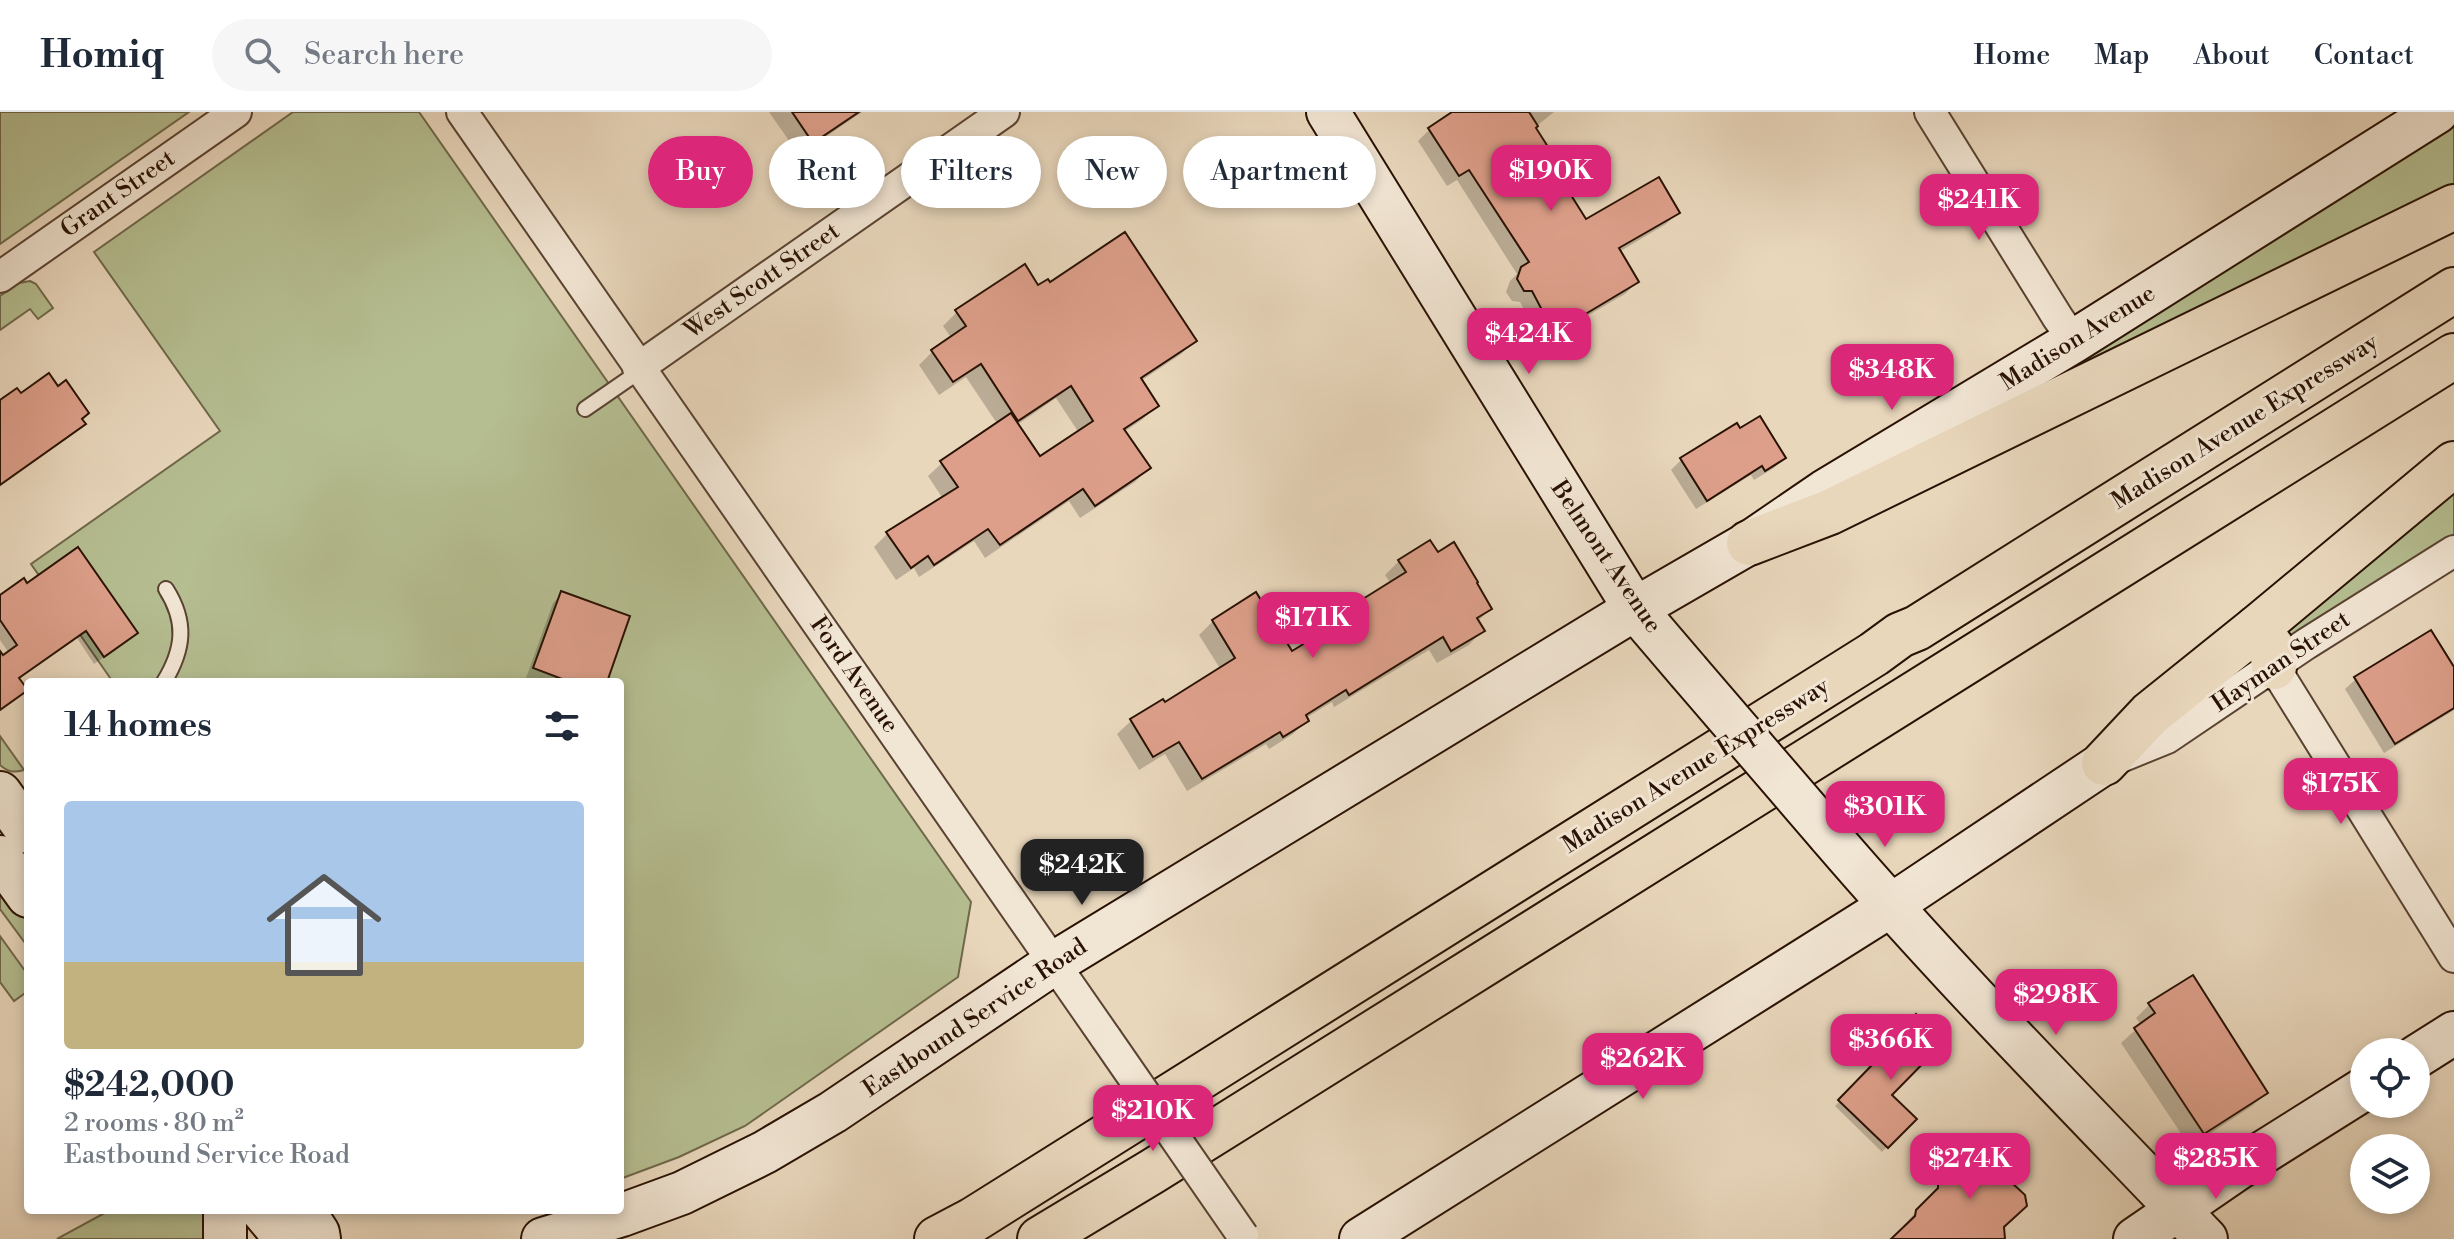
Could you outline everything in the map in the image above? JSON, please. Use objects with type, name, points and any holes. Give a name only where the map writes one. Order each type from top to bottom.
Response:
[{"type":"highway","points":[[1749,543],[1830,512],[2454,207]]},
{"type":"highway","name":"Madison Avenue Expressway","points":[[937,1239],[973,1220],[1900,635],[1917,628],[2454,290]]},
{"type":"highway","points":[[1040,1239],[2454,356]]},
{"type":"highway","points":[[2104,763],[2150,714],[2265,648],[2454,464]]},
{"type":"main road","name":"Belmont Avenue","points":[[1328,112],[1635,609],[1890,906],[2206,1239]]},
{"type":"main road","name":"Madison Avenue","points":[[1635,609],[1749,543],[1825,491],[2074,341],[2437,112]]},
{"type":"main road","name":"Eastbound Service Road","points":[[543,1239],[682,1193],[765,1152],[833,1112],[1054,963],[1635,609]]},
{"type":"main road","points":[[1361,1239],[1890,906],[2104,763]]},
{"type":"main road","points":[[0,857],[24,890]]},
{"type":"main road","points":[[2430,1048],[2454,1033]]},
{"type":"main road","points":[[2135,1239],[2240,1167],[2350,1098]]},
{"type":"main road","points":[[225,1214],[225,1239]]},
{"type":"main road","points":[[265,1214],[286,1239]]},
{"type":"main road","points":[[306,1214],[319,1239]]},
{"type":"street","name":"Grant Street","points":[[0,277],[236,112]]},
{"type":"street","name":"Ford Avenue","points":[[462,112],[1244,1238]]},
{"type":"street","name":"West Scott Street","points":[[639,369],[1004,112]]},
{"type":"street","points":[[1930,112],[2074,341]]},
{"type":"street","name":"Hayman Street","points":[[2265,648],[2306,644],[2454,551]]},
{"type":"street","points":[[2265,648],[2454,957]]},
{"type":"lane","points":[[585,409],[639,369]]},
{"type":"lane","points":[[166,589],[175,604],[181,626],[181,647],[166,678]]},
{"type":"green space","points":[[0,112],[189,112],[0,244]]},
{"type":"green space","points":[[293,112],[419,112],[971,902],[958,977],[745,1126],[679,1157],[624,1178],[624,678],[110,678],[31,564],[220,431],[94,252]]},
{"type":"green space","points":[[2454,112],[2454,207],[1825,491]]},
{"type":"green space","points":[[30,281],[36,284],[53,308],[38,319],[30,309],[0,330],[0,296],[19,283]]},
{"type":"green space","points":[[2454,464],[2454,551],[2306,644],[2257,628]]},
{"type":"green space","points":[[0,736],[24,770],[11,771],[0,765]]},
{"type":"green space","points":[[0,864],[24,897],[24,942],[0,909]]},
{"type":"green space","points":[[0,936],[24,969],[24,994],[14,1001],[0,982]]},
{"type":"green space","points":[[103,1214],[204,1214],[213,1227],[208,1239],[57,1239]]},
{"type":"building","points":[[792,112],[859,112],[823,136],[808,136]]},
{"type":"building","points":[[1452,112],[1529,112],[1564,172],[1559,176],[1586,219],[1659,177],[1680,213],[1619,248],[1639,282],[1562,328],[1547,327],[1532,291],[1524,291],[1517,279],[1521,267],[1529,262],[1469,170],[1459,176],[1428,128]]},
{"type":"building","points":[[1125,232],[1197,341],[1141,378],[1159,406],[1124,429],[1151,468],[1095,506],[1083,489],[1000,545],[988,529],[934,565],[928,556],[911,568],[886,532],[958,487],[940,461],[1011,413],[1040,456],[1093,421],[1071,386],[1018,421],[981,364],[953,382],[931,350],[966,326],[955,310],[1025,264],[1038,285],[1048,279],[1050,282]]},
{"type":"building","points":[[49,373],[58,386],[66,380],[89,413],[82,419],[86,424],[0,485],[0,400],[17,388],[21,393]]},
{"type":"building","points":[[1760,416],[1786,458],[1765,471],[1762,466],[1707,501],[1680,458],[1737,423],[1740,428]]},
{"type":"building","points":[[1430,540],[1438,552],[1454,542],[1492,609],[1477,618],[1485,631],[1451,651],[1443,637],[1349,695],[1346,690],[1306,715],[1309,721],[1283,737],[1280,732],[1202,779],[1179,742],[1153,757],[1130,719],[1163,699],[1165,702],[1235,658],[1212,620],[1256,592],[1292,651],[1338,623],[1334,617],[1406,572],[1398,560]]},
{"type":"building","points":[[78,547],[138,633],[104,657],[86,631],[19,678],[24,685],[24,693],[0,710],[0,651],[3,655],[17,645],[0,620],[0,595],[24,578],[27,583]]},
{"type":"building","points":[[561,591],[630,616],[608,678],[559,678],[533,668]]},
{"type":"building","points":[[2431,630],[2454,667],[2454,708],[2395,744],[2354,677]]},
{"type":"building","points":[[2193,975],[2268,1093],[2204,1134],[2134,1028],[2155,1013],[2148,1003]]},
{"type":"building","points":[[1916,1014],[1944,1042],[1892,1095],[1917,1119],[1888,1148],[1838,1100],[1874,1063],[1871,1060]]},
{"type":"building","points":[[1988,1139],[2010,1162],[2010,1181],[2025,1195],[2027,1206],[2004,1227],[2005,1239],[1891,1239],[1915,1216],[1916,1210],[1938,1188],[1938,1184]]}]
